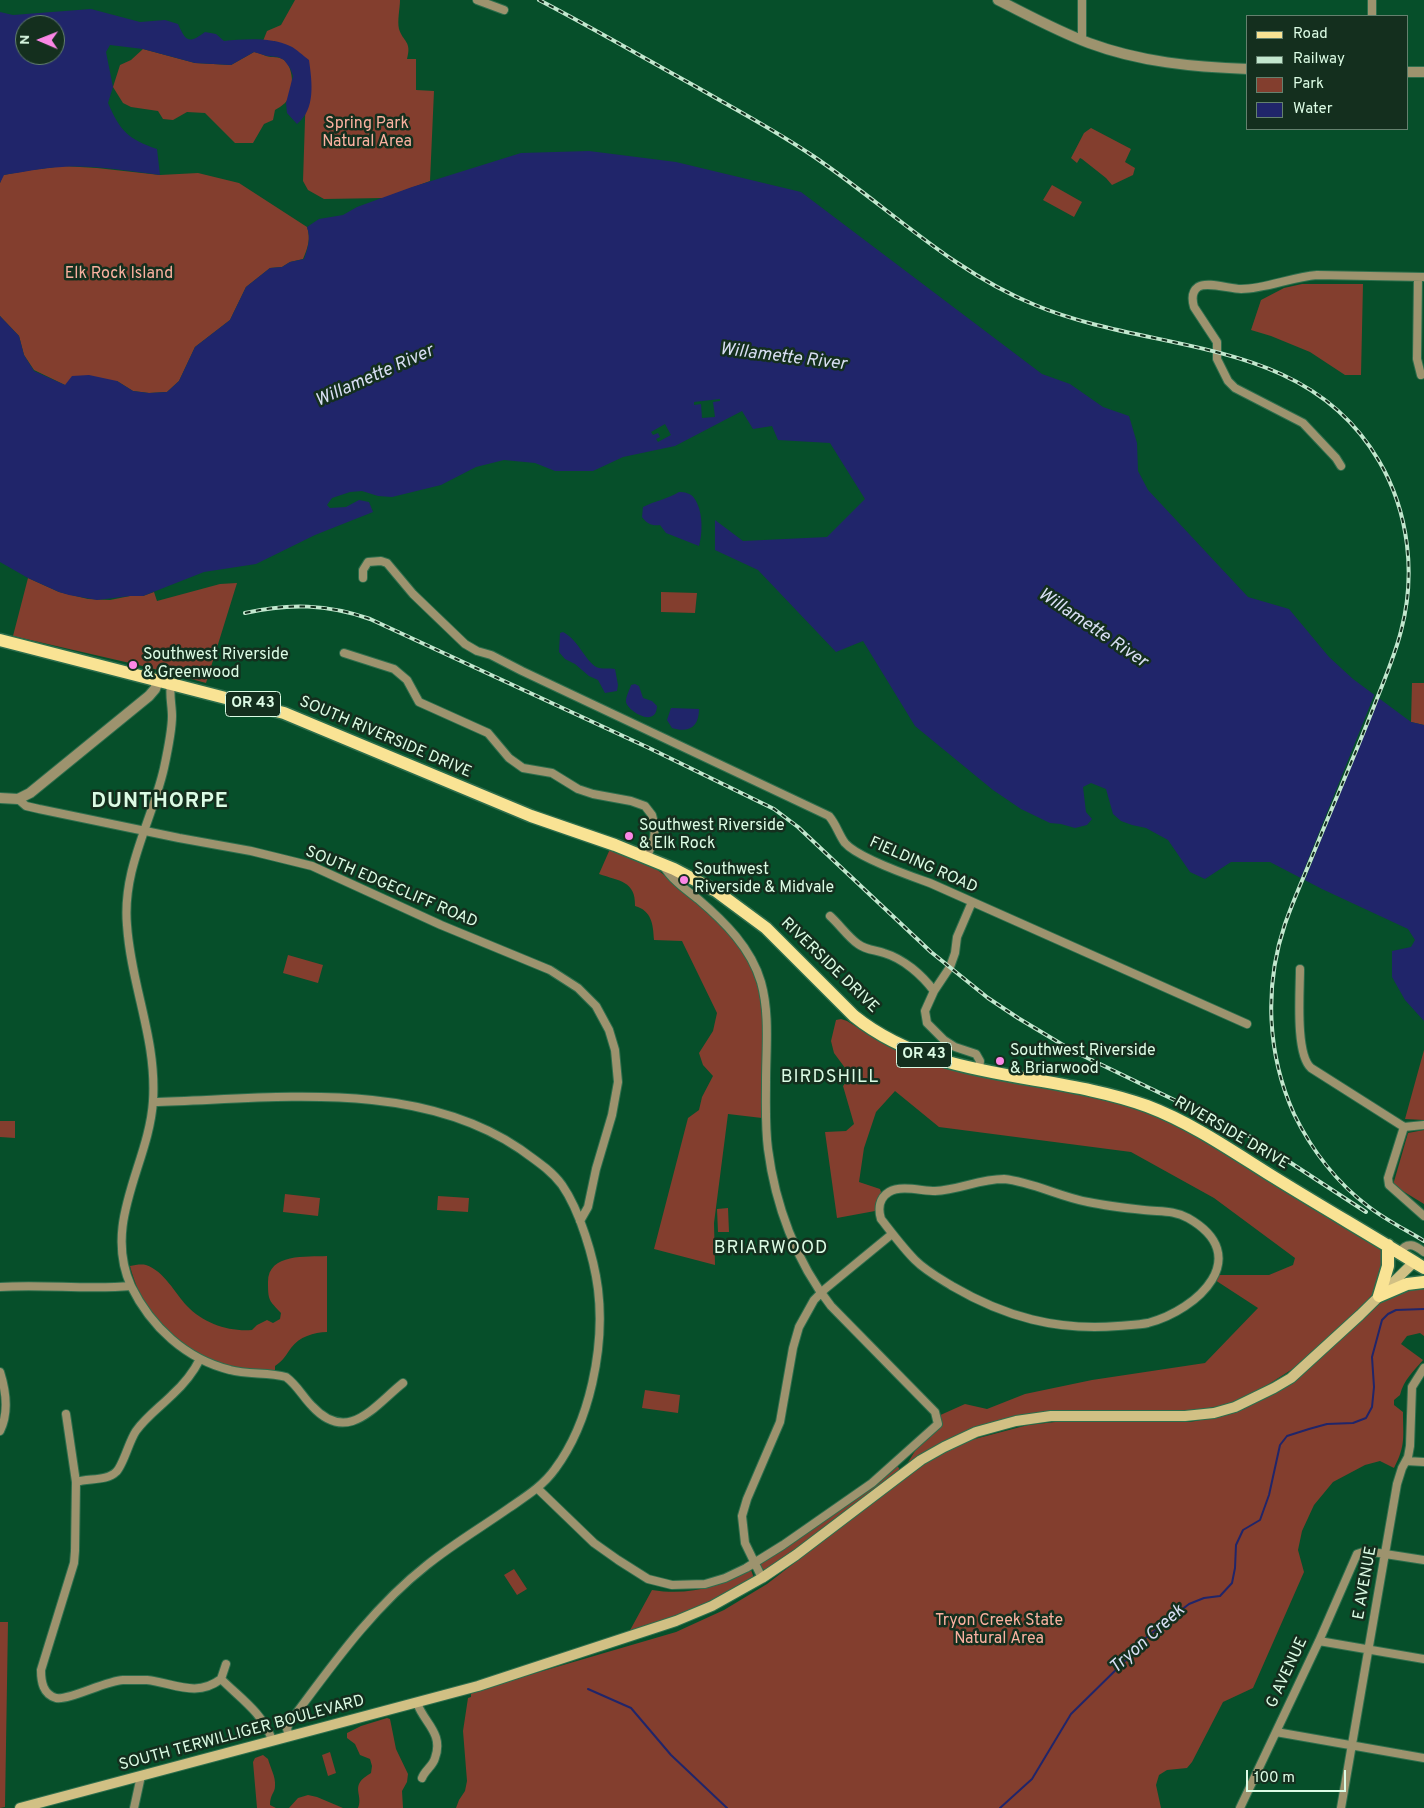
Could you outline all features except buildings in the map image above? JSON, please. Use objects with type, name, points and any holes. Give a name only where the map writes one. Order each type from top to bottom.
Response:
[{"type":"main road","name":"SOUTH RIVERSIDE DRIVE","points":[[0,640],[253,704],[299,719],[495,802]]},
{"type":"main road","name":"RIVERSIDE DRIVE","points":[[495,802],[662,863],[716,891],[766,928],[850,1013],[877,1034],[900,1046],[926,1056],[979,1069],[1092,1091],[1160,1111],[1193,1128],[1419,1265]]},
{"type":"main road","points":[[1379,1296],[1388,1266],[1388,1245]]},
{"type":"main road","name":"SOUTH TERWILLIGER BOULEVARD","points":[[20,1808],[471,1688],[676,1621],[712,1606],[762,1578],[796,1555],[921,1460],[976,1432],[1016,1421],[1051,1416],[1185,1416],[1226,1410],[1248,1402],[1286,1382],[1379,1296],[1419,1265]]},
{"type":"main road","points":[[1379,1296],[1407,1284],[1424,1282]]},
{"type":"street","points":[[477,0],[504,10]]},
{"type":"street","points":[[999,0],[1049,26],[1123,54],[1166,63],[1246,68]]},
{"type":"street","points":[[1082,0],[1082,40]]},
{"type":"street","points":[[1372,0],[1372,15]]},
{"type":"street","points":[[1409,72],[1424,72]]},
{"type":"street","points":[[1340,466],[1336,458],[1302,423],[1236,388],[1228,381],[1217,359],[1217,342],[1194,308],[1192,301],[1193,293],[1198,287],[1206,284],[1249,289],[1317,275],[1421,277],[1417,359],[1423,376]]},
{"type":"street","name":"FIELDING ROAD","points":[[363,578],[363,570],[368,562],[381,561],[387,563],[413,594],[465,644],[477,651],[498,658],[829,816],[836,824],[846,844],[883,865],[972,902],[1247,1024]]},
{"type":"street","points":[[344,653],[394,669],[407,680],[419,702],[488,733],[509,758],[523,768],[552,773],[569,784],[585,791],[631,801],[644,806],[652,815],[655,827],[654,838],[647,857]]},
{"type":"street","points":[[0,798],[18,799],[30,793],[149,696],[155,689],[158,681]]},
{"type":"street","points":[[171,684],[169,696],[172,719],[164,768],[129,881],[126,924],[154,1067],[153,1102],[146,1142],[127,1198],[122,1226],[123,1257],[131,1286],[154,1322],[168,1338],[192,1355],[230,1370],[286,1377],[292,1381],[312,1407],[330,1420],[350,1423],[369,1413],[403,1383]]},
{"type":"street","name":"SOUTH EDGECLIFF ROAD","points":[[18,799],[31,808],[260,852],[312,866],[555,973],[578,988],[599,1010],[614,1044],[618,1076],[617,1094],[587,1210],[580,1221]]},
{"type":"street","points":[[537,1488],[594,1543],[648,1579],[672,1585],[705,1584],[724,1578],[754,1564],[872,1483],[936,1426],[938,1421],[935,1412],[840,1316],[821,1293],[804,1264],[780,1205],[772,1174],[766,1136],[767,1019],[764,992],[758,973],[743,946],[728,927],[716,914],[670,877],[662,863]]},
{"type":"street","points":[[972,902],[957,938],[955,953],[950,967],[934,991],[926,1008],[928,1023],[949,1044],[976,1054],[980,1061],[979,1069]]},
{"type":"street","points":[[830,916],[858,944],[867,949],[887,954],[912,968],[934,991]]},
{"type":"street","points":[[1300,969],[1300,1033],[1304,1058],[1311,1068],[1404,1127],[1424,1125]]},
{"type":"street","points":[[153,1102],[294,1097],[354,1099],[394,1102],[456,1117],[514,1145],[552,1173],[565,1191],[580,1221],[595,1274],[600,1327],[593,1379],[585,1410],[568,1448],[552,1473],[537,1488],[422,1569],[363,1626],[289,1723],[287,1729],[289,1736]]},
{"type":"street","points":[[1404,1127],[1388,1178],[1389,1185],[1424,1216]]},
{"type":"street","points":[[985,1180],[1004,1180],[1020,1182],[1086,1202],[1177,1213],[1197,1224],[1212,1238],[1219,1255],[1212,1280],[1199,1297],[1178,1312],[1146,1323],[1102,1327],[1070,1327],[1046,1324],[1025,1318],[967,1294],[924,1268],[892,1234],[880,1214],[880,1202],[888,1193],[898,1190],[943,1190],[985,1180]]},
{"type":"street","points":[[762,1578],[747,1551],[743,1535],[743,1511],[780,1422],[791,1356],[799,1327],[810,1307],[821,1293],[892,1234]]},
{"type":"street","points":[[1400,1252],[1403,1246],[1408,1244],[1424,1252]]},
{"type":"street","points":[[0,1287],[20,1285],[131,1286]]},
{"type":"street","points":[[76,1482],[89,1478],[105,1478],[116,1472],[121,1466],[126,1450],[136,1431],[186,1380],[200,1359]]},
{"type":"street","name":"E AVENUE","points":[[1341,1808],[1397,1484],[1410,1446],[1412,1387],[1424,1368]]},
{"type":"street","points":[[0,1372],[6,1404],[5,1418],[0,1431]]},
{"type":"street","points":[[66,1414],[76,1482],[74,1563],[41,1670],[41,1683],[47,1692],[57,1698],[68,1697],[104,1684],[122,1680],[146,1680],[174,1686],[201,1688],[212,1685],[221,1679],[226,1664]]},
{"type":"street","points":[[1406,1461],[1424,1462]]},
{"type":"street","name":"G AVENUE","points":[[1240,1808],[1319,1641],[1356,1555],[1361,1551],[1385,1553]]},
{"type":"street","points":[[1385,1553],[1424,1560]]},
{"type":"street","points":[[1319,1641],[1424,1659]]},
{"type":"street","points":[[221,1679],[258,1714],[272,1740]]},
{"type":"street","points":[[417,1703],[424,1718],[434,1730],[437,1744],[434,1762],[422,1778]]},
{"type":"street","points":[[1276,1732],[1424,1758]]},
{"type":"street","points":[[134,1808],[141,1776]]},
{"type":"green space","name":"Spring Park Natural Area","points":[[295,0],[400,0],[399,29],[408,45],[407,59],[416,59],[416,90],[434,91],[430,181],[384,198],[324,199],[308,190],[303,181],[307,59],[274,41],[263,41],[267,31],[281,25]]},
{"type":"green space","points":[[143,49],[195,63],[231,65],[254,52],[268,57],[280,58],[288,64],[290,69],[292,88],[288,99],[275,110],[273,120],[264,124],[253,143],[235,143],[205,113],[187,112],[173,120],[163,119],[158,111],[131,107],[123,103],[113,87],[120,65],[131,60]]},
{"type":"green space","points":[[1091,128],[1131,149],[1125,162],[1135,168],[1133,175],[1112,185],[1082,159],[1080,158],[1077,163],[1071,158],[1084,133]]},
{"type":"green space","name":"Elk Rock Island","points":[[63,166],[160,175],[198,173],[239,183],[307,227],[309,239],[306,251],[303,259],[290,262],[282,267],[270,268],[246,287],[230,320],[195,347],[179,381],[167,392],[149,393],[133,391],[117,381],[65,385],[34,370],[24,355],[19,336],[0,316],[0,183],[3,175]]},
{"type":"green space","points":[[1052,185],[1082,202],[1074,217],[1043,200]]},
{"type":"green space","points":[[1302,284],[1363,284],[1361,375],[1345,375],[1310,352],[1251,330],[1261,300],[1284,288]]},
{"type":"green space","points":[[28,578],[59,592],[88,599],[110,600],[130,596],[143,596],[154,592],[157,601],[220,584],[237,583],[206,683],[147,667],[13,636]]},
{"type":"green space","points":[[661,592],[697,593],[695,613],[661,612]]},
{"type":"green space","points":[[1412,683],[1424,683],[1424,725],[1411,722]]},
{"type":"green space","points":[[610,849],[646,861],[700,903],[739,944],[750,964],[759,990],[762,1014],[762,1118],[728,1114],[714,1223],[715,1265],[654,1249],[688,1118],[699,1110],[702,1097],[713,1076],[703,1065],[699,1053],[713,1031],[717,1013],[682,941],[654,940],[650,919],[645,911],[635,906],[633,891],[625,883],[599,874]]},
{"type":"green space","points":[[288,955],[323,965],[318,983],[283,973]]},
{"type":"green space","points":[[841,1019],[886,1045],[933,1064],[1101,1097],[1139,1108],[1183,1128],[1382,1249],[1385,1253],[1378,1288],[1366,1302],[1294,1368],[1255,1393],[1231,1404],[1192,1411],[1070,1411],[1025,1415],[907,1464],[936,1417],[965,1404],[987,1409],[1025,1394],[1092,1380],[1205,1363],[1258,1308],[1215,1280],[1218,1275],[1269,1275],[1293,1265],[1295,1258],[1214,1198],[1131,1152],[939,1127],[895,1091],[876,1112],[864,1148],[859,1182],[880,1189],[882,1195],[875,1211],[837,1218],[825,1132],[846,1131],[854,1124],[843,1086],[851,1076],[834,1053],[831,1041],[836,1020]]},
{"type":"green space","points":[[1424,1050],[1424,1120],[1405,1119]]},
{"type":"green space","points":[[0,1121],[15,1121],[15,1138],[0,1137]]},
{"type":"green space","points":[[1424,1130],[1424,1204],[1393,1185],[1408,1133]]},
{"type":"green space","points":[[285,1194],[320,1198],[318,1216],[283,1212]]},
{"type":"green space","points":[[438,1196],[469,1198],[468,1212],[437,1210]]},
{"type":"green space","points":[[728,1208],[729,1232],[718,1232],[717,1209]]},
{"type":"green space","points":[[327,1256],[327,1332],[312,1334],[294,1344],[275,1366],[275,1372],[249,1370],[225,1364],[203,1356],[183,1345],[151,1313],[139,1291],[130,1266],[146,1265],[158,1272],[193,1312],[209,1322],[226,1328],[252,1330],[267,1320],[273,1323],[280,1319],[281,1313],[272,1302],[268,1293],[270,1273],[274,1266],[290,1258]]},
{"type":"green space","name":"Tryon Creek State Natural Area","points":[[1424,1284],[1424,1336],[1420,1333],[1407,1336],[1401,1344],[1423,1360],[1407,1380],[1400,1395],[1394,1400],[1394,1405],[1403,1412],[1403,1435],[1402,1447],[1394,1468],[1380,1461],[1365,1465],[1333,1482],[1314,1505],[1302,1531],[1298,1550],[1304,1572],[1253,1688],[1223,1702],[1192,1762],[1187,1768],[1167,1770],[1159,1775],[1156,1785],[1161,1808],[456,1808],[465,1791],[467,1781],[463,1731],[468,1698],[471,1697],[471,1692],[676,1632],[724,1610],[767,1584],[923,1464],[945,1451],[971,1440],[1028,1425],[1055,1422],[1190,1422],[1211,1418],[1258,1401],[1380,1302],[1390,1295]]},
{"type":"green space","points":[[645,1390],[680,1395],[678,1413],[642,1408]]},
{"type":"green space","points":[[897,1465],[900,1470],[768,1571],[762,1569],[758,1564]]},
{"type":"green space","points":[[514,1569],[527,1589],[517,1595],[504,1575]]},
{"type":"green space","points":[[751,1570],[754,1578],[694,1610],[628,1634],[652,1590],[678,1592],[703,1589]]},
{"type":"green space","points":[[0,1622],[8,1622],[5,1807],[0,1808]]},
{"type":"green space","points":[[387,1718],[390,1719],[396,1749],[408,1774],[407,1782],[402,1791],[403,1808],[358,1808],[358,1786],[371,1773],[372,1766],[370,1759],[360,1755],[355,1744],[347,1738],[347,1733],[361,1726]]},
{"type":"green space","points":[[330,1752],[336,1773],[328,1776],[322,1755]]},
{"type":"green space","points":[[263,1755],[268,1759],[274,1776],[275,1788],[270,1805],[276,1808],[257,1808],[253,1762],[255,1758]]},
{"type":"green space","points":[[308,1795],[343,1808],[289,1808],[298,1798]]},
{"type":"water","points":[[91,9],[140,22],[165,20],[178,24],[183,35],[188,39],[195,38],[205,32],[216,34],[224,41],[257,39],[283,43],[295,49],[309,60],[312,86],[310,103],[303,118],[297,124],[287,113],[286,103],[293,76],[284,60],[278,57],[254,52],[231,65],[195,63],[143,49],[110,45],[106,52],[113,87],[108,103],[117,121],[126,133],[139,142],[157,149],[160,175],[99,168],[62,167],[4,175],[0,183],[0,12],[13,15]]},
{"type":"water","name":"Willamette River","points":[[589,151],[676,162],[801,192],[1042,374],[1070,384],[1103,407],[1129,416],[1137,443],[1138,471],[1148,490],[1248,597],[1289,609],[1329,657],[1353,679],[1411,722],[1424,725],[1424,1021],[1405,1000],[1392,977],[1392,951],[1411,947],[1415,940],[1408,929],[1322,889],[1270,862],[1231,862],[1205,879],[1190,872],[1168,840],[1146,828],[1121,821],[1113,814],[1106,789],[1091,783],[1083,787],[1086,812],[1092,819],[1087,825],[1075,828],[1050,823],[1021,809],[993,790],[915,726],[863,641],[836,652],[758,570],[715,550],[715,520],[743,541],[827,537],[865,499],[830,443],[778,440],[772,426],[753,429],[742,411],[675,446],[623,457],[593,471],[555,471],[535,463],[504,460],[476,467],[441,485],[392,497],[378,496],[362,491],[350,492],[332,498],[327,505],[330,508],[346,507],[359,500],[369,502],[373,512],[315,535],[256,564],[204,572],[143,596],[97,600],[69,595],[28,578],[0,562],[0,316],[19,336],[24,355],[34,371],[65,385],[72,376],[89,375],[117,381],[133,391],[149,393],[167,392],[179,381],[195,347],[230,320],[246,287],[270,268],[282,267],[290,262],[304,259],[309,239],[307,227],[319,219],[343,215],[357,207],[412,187],[521,153]]},
{"type":"water","points":[[679,492],[691,495],[697,503],[701,515],[702,528],[699,546],[666,533],[660,525],[650,524],[642,517],[643,507]]},
{"type":"water","points":[[563,632],[574,641],[595,666],[615,669],[618,685],[617,691],[605,693],[598,680],[565,659],[559,652],[560,633]]},
{"type":"water","points":[[631,685],[639,686],[643,698],[652,701],[657,706],[652,716],[641,716],[630,709],[627,704],[626,699]]},
{"type":"water","points":[[671,708],[699,709],[695,725],[683,730],[672,728],[667,720]]},
{"type":"pier","points":[[720,399],[720,401],[713,402],[715,417],[702,418],[701,404],[694,405],[694,402]]},
{"type":"pier","points":[[665,424],[671,435],[658,442],[656,439],[660,437],[658,433],[653,435],[651,432]]},
{"type":"pier","points":[[1375,693],[1379,695],[1304,882],[1300,880]]},
{"type":"waterway","name":"Tryon Creek","points":[[1000,1808],[1032,1779],[1071,1714],[1129,1657],[1143,1640],[1189,1604],[1204,1598],[1220,1596],[1232,1583],[1236,1545],[1243,1530],[1260,1520],[1269,1495],[1280,1445],[1287,1436],[1309,1429],[1327,1424],[1353,1423],[1366,1418],[1372,1407],[1374,1387],[1372,1357],[1382,1320],[1396,1310],[1424,1309]]},
{"type":"waterway","points":[[588,1689],[631,1708],[671,1755],[727,1808]]},
{"type":"railway","points":[[539,0],[784,137],[840,175],[947,256],[1004,291],[1035,305],[1081,321],[1224,354],[1269,369],[1311,390],[1348,420],[1379,461],[1397,501],[1407,544],[1409,566],[1406,610],[1399,640],[1390,666],[1285,924],[1274,971],[1272,1020],[1278,1068],[1294,1114],[1308,1140],[1326,1165],[1357,1198],[1382,1216],[1424,1241]]},
{"type":"railway","points":[[245,613],[277,608],[308,607],[339,610],[370,619],[649,748],[774,809],[798,827],[931,952],[988,998],[1073,1051],[1251,1137],[1366,1212]]},
{"type":"place","name":"Southwest Riverside & Greenwood","points":[[133,665]]},
{"type":"place","name":"Southwest Riverside & Elk Rock","points":[[629,836]]},
{"type":"place","name":"Southwest Riverside & Midvale","points":[[684,880]]},
{"type":"place","name":"Southwest Riverside & Briarwood","points":[[1000,1061]]},
{"type":"district","name":"DUNTHORPE","points":[[160,803]]},
{"type":"district","name":"BIRDSHILL","points":[[830,1078]]},
{"type":"district","name":"BRIARWOOD","points":[[771,1249]]}]
